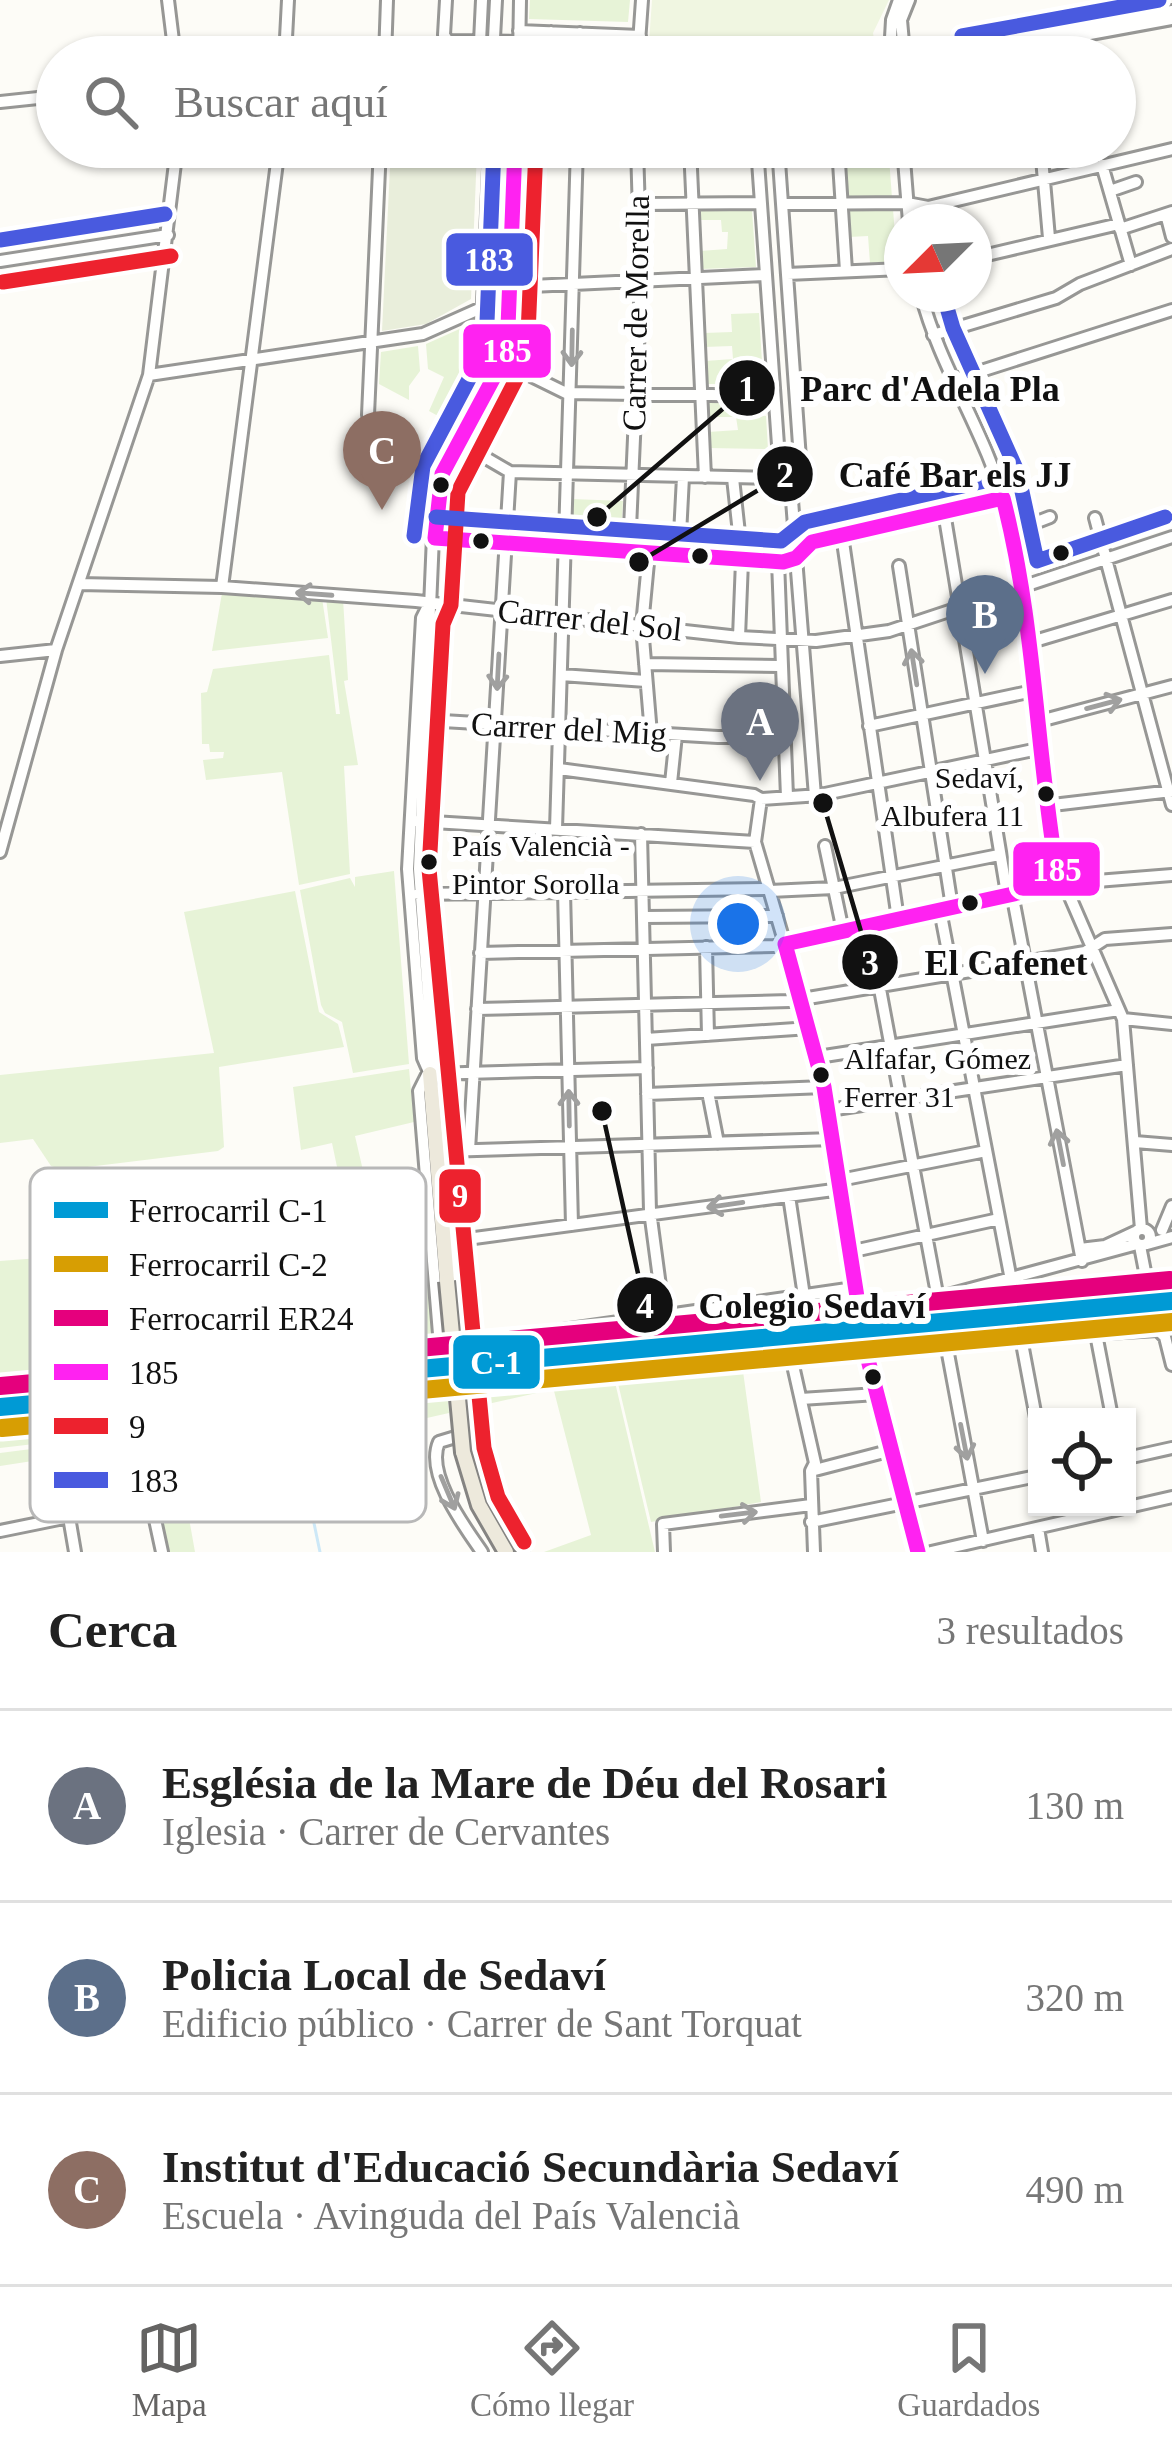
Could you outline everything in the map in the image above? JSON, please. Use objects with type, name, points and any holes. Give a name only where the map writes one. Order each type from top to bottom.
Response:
[{"type":"main road","points":[[430,1075],[464,1452],[479,1505],[506,1552]]},
{"type":"street","points":[[168,0],[172,36]]},
{"type":"street","points":[[286,36],[288,0]]},
{"type":"street","points":[[386,36],[388,0]]},
{"type":"street","points":[[445,36],[446,0]]},
{"type":"street","points":[[482,0],[486,36]]},
{"type":"street","points":[[489,36],[496,0]]},
{"type":"street","points":[[520,0],[520,36]]},
{"type":"street","points":[[504,36],[520,30],[640,36],[642,0]]},
{"type":"street","points":[[894,36],[892,20],[899,0]]},
{"type":"street","points":[[900,36],[909,0]]},
{"type":"street","points":[[1031,36],[1172,15]]},
{"type":"street","points":[[1089,36],[1172,15]]},
{"type":"street","points":[[495,16],[520,30]]},
{"type":"street","points":[[551,32],[551,36]]},
{"type":"street","points":[[0,102],[36,98]]},
{"type":"street","points":[[1136,157],[1172,149]]},
{"type":"street","points":[[0,852],[56,650],[149,375],[175,168]]},
{"type":"street","points":[[222,587],[276,168]]},
{"type":"street","points":[[368,415],[379,168]]},
{"type":"street","points":[[415,821],[426,720],[436,465],[443,433],[482,347],[489,168]]},
{"type":"street","points":[[437,488],[505,363],[514,168]]},
{"type":"street","points":[[556,829],[577,168]]},
{"type":"street","name":"Carrer de Morella","points":[[628,551],[641,280],[637,168]]},
{"type":"street","points":[[691,168],[705,477]]},
{"type":"street","points":[[758,168],[780,468],[788,482],[801,546],[814,796]]},
{"type":"street","points":[[443,433],[510,472],[788,482],[798,472],[779,168]]},
{"type":"street","points":[[839,168],[846,272]]},
{"type":"street","points":[[904,168],[907,203]]},
{"type":"street","points":[[1044,168],[1049,238]]},
{"type":"street","points":[[782,205],[907,203],[928,207],[1088,168]]},
{"type":"street","points":[[1103,168],[1131,265]]},
{"type":"street","points":[[1110,191],[1136,182]]},
{"type":"street","points":[[638,204],[760,203]]},
{"type":"street","points":[[992,253],[1169,213],[1172,237]]},
{"type":"street","points":[[0,261],[168,235]]},
{"type":"street","points":[[933,335],[1056,298],[1172,250]]},
{"type":"street","points":[[149,375],[423,334],[531,286],[884,270]]},
{"type":"street","points":[[484,275],[531,286]]},
{"type":"street","points":[[953,380],[1172,310]]},
{"type":"street","points":[[926,312],[1003,498],[1022,588],[1044,806],[1062,884],[1121,1015],[1151,1236],[1149,1292],[1172,1290]]},
{"type":"street","points":[[505,363],[571,394],[774,396]]},
{"type":"street","points":[[470,1150],[510,472]]},
{"type":"street","points":[[679,554],[683,477]]},
{"type":"street","points":[[733,478],[742,558],[739,637]]},
{"type":"street","points":[[435,538],[771,558],[842,535],[1003,498]]},
{"type":"street","points":[[944,512],[999,855],[1026,960],[1081,1255]]},
{"type":"street","points":[[1011,532],[1051,517]]},
{"type":"street","points":[[1095,518],[1172,806]]},
{"type":"street","points":[[842,535],[898,919]]},
{"type":"street","name":"Carrer del Sol","points":[[79,584],[222,587],[430,602],[739,637],[856,638],[960,609],[1172,537]]},
{"type":"street","points":[[787,797],[781,637],[771,558],[776,545],[801,546]]},
{"type":"street","points":[[649,552],[642,626],[651,734]]},
{"type":"street","points":[[899,566],[945,866],[953,974],[1011,1280]]},
{"type":"street","points":[[1028,643],[1172,600]]},
{"type":"street","points":[[430,602],[422,618],[415,891],[423,1058],[438,1092],[461,1344]]},
{"type":"street","points":[[0,656],[56,650]]},
{"type":"street","points":[[645,664],[779,666]]},
{"type":"street","points":[[561,675],[646,681]]},
{"type":"street","points":[[1036,722],[1172,686]]},
{"type":"street","points":[[869,725],[1033,691]]},
{"type":"street","name":"Carrer del Mig","points":[[426,720],[784,737]]},
{"type":"street","points":[[671,783],[676,735]]},
{"type":"street","points":[[559,769],[761,799],[814,796],[1038,749]]},
{"type":"street","points":[[1044,806],[1170,791]]},
{"type":"street","points":[[761,799],[755,842],[818,1057],[859,1319],[918,1552]]},
{"type":"street","points":[[415,821],[755,842]]},
{"type":"street","points":[[641,834],[651,1215],[664,1316]]},
{"type":"street","points":[[825,845],[843,931]]},
{"type":"street","points":[[415,891],[834,889],[999,855]]},
{"type":"street","points":[[480,953],[785,944],[1009,893],[1172,874]]},
{"type":"street","points":[[564,891],[572,1226]]},
{"type":"street","points":[[644,916],[777,916]]},
{"type":"street","points":[[868,925],[938,1299]]},
{"type":"street","points":[[477,1009],[802,1000],[1091,948],[1105,939],[1172,934]]},
{"type":"street","points":[[706,947],[708,1035]]},
{"type":"street","points":[[818,1057],[1121,1015],[1172,1024]]},
{"type":"street","points":[[646,1039],[810,1028]]},
{"type":"street","points":[[829,1110],[1127,1065]]},
{"type":"street","points":[[425,1168],[419,1091],[430,1075],[647,1068]]},
{"type":"street","points":[[647,1094],[824,1087]]},
{"type":"street","points":[[708,1092],[718,1143]]},
{"type":"street","points":[[444,1151],[833,1139]]},
{"type":"street","points":[[1135,1142],[1172,1144]]},
{"type":"street","points":[[452,1241],[789,1196],[986,1150]]},
{"type":"street","points":[[426,1176],[440,1346]]},
{"type":"street","points":[[789,1196],[803,1295]]},
{"type":"street","points":[[859,1319],[1011,1280],[1151,1236],[1172,1206]]},
{"type":"street","points":[[849,1252],[999,1219]]},
{"type":"street","points":[[426,1347],[854,1288]]},
{"type":"street","points":[[814,1552],[811,1471],[815,1463],[793,1357],[799,1352],[1158,1330],[1165,1337],[1172,1365]]},
{"type":"street","points":[[1096,1334],[1110,1408]]},
{"type":"street","points":[[1021,1338],[1034,1408]]},
{"type":"street","points":[[946,1343],[983,1540]]},
{"type":"street","points":[[0,1387],[30,1383]]},
{"type":"street","points":[[801,1399],[877,1394]]},
{"type":"street","points":[[482,1552],[455,1512],[434,1457],[439,1442],[466,1432],[476,1433],[487,1443],[501,1511],[524,1552]]},
{"type":"street","points":[[1136,1456],[1172,1448]]},
{"type":"street","points":[[811,1471],[892,1450]]},
{"type":"street","points":[[811,1522],[1028,1478]]},
{"type":"street","points":[[931,1552],[1172,1498]]},
{"type":"street","points":[[664,1552],[661,1526],[667,1523],[811,1504]]},
{"type":"street","points":[[1055,1516],[1056,1524]]},
{"type":"street","points":[[0,1532],[46,1522]]},
{"type":"street","points":[[70,1522],[75,1552]]},
{"type":"street","points":[[156,1522],[162,1552]]},
{"type":"street","points":[[1038,1528],[1041,1549]]},
{"type":"green space","points":[[530,0],[630,0],[628,22],[529,19]]},
{"type":"green space","points":[[652,0],[889,0],[874,36],[649,36]]},
{"type":"green space","points":[[390,168],[476,168],[471,299],[426,324],[382,331]]},
{"type":"green space","points":[[844,168],[890,168],[892,198],[846,198]]},
{"type":"green space","points":[[884,209],[884,262],[870,263],[868,236],[849,237],[847,210]]},
{"type":"green space","points":[[699,210],[752,210],[756,267],[701,269],[700,251],[727,249],[728,232],[722,232],[721,220],[699,220]]},
{"type":"green space","points":[[759,313],[762,362],[734,363],[735,382],[764,382],[764,391],[706,384],[705,361],[733,359],[732,346],[704,347],[704,333],[732,332],[731,314]]},
{"type":"green space","points":[[464,327],[470,330],[466,361],[438,416],[429,411],[444,377],[428,369],[426,344]]},
{"type":"green space","points":[[418,346],[420,371],[409,386],[409,400],[379,384],[381,352]]},
{"type":"green space","points":[[707,401],[736,402],[737,415],[766,416],[768,449],[709,448],[708,432],[738,430],[736,417],[707,417]]},
{"type":"green space","points":[[572,499],[623,501],[621,534],[572,532]]},
{"type":"green space","points":[[222,593],[322,598],[328,638],[212,651]]},
{"type":"green space","points":[[326,598],[343,599],[348,680],[344,681],[358,765],[344,766],[350,874],[299,885],[282,772],[206,780],[203,760],[223,758],[224,752],[210,752],[209,744],[202,744],[201,693],[207,692],[213,669],[329,655],[336,714],[340,714]]},
{"type":"green space","points":[[394,871],[409,1064],[353,1073],[342,1022],[325,1013],[321,1005],[300,890],[350,878],[355,887],[355,877]]},
{"type":"green space","points":[[295,891],[319,1012],[338,1024],[344,1047],[219,1067],[224,1147],[218,1151],[57,1168],[33,1139],[0,1143],[0,1075],[214,1053],[184,912]]},
{"type":"green space","points":[[409,1069],[414,1122],[355,1136],[362,1168],[337,1168],[332,1143],[301,1150],[293,1087]]},
{"type":"green space","points":[[30,1259],[30,1379],[0,1383],[0,1261]]},
{"type":"green space","points":[[426,1264],[433,1343],[426,1344]]},
{"type":"green space","points":[[742,1364],[761,1502],[651,1522],[616,1375],[470,1408],[468,1391],[611,1367],[679,1376]]},
{"type":"green space","points":[[440,1376],[440,1382],[447,1385],[426,1388],[426,1377]]},
{"type":"green space","points":[[614,1378],[655,1552],[544,1552],[591,1535],[554,1391]]},
{"type":"green space","points":[[447,1390],[449,1413],[426,1418],[426,1393]]},
{"type":"green space","points":[[30,1412],[30,1444],[0,1448],[0,1415]]},
{"type":"green space","points":[[30,1449],[30,1461],[0,1466],[0,1453]]},
{"type":"green space","points":[[159,1522],[190,1522],[195,1552],[166,1552]]},
{"type":"waterway","points":[[314,1522],[320,1552]]},
{"type":"railway","points":[[1084,1314],[1172,1313]]},
{"type":"railway","points":[[761,1338],[826,1337]]},
{"type":"railway","points":[[426,1364],[731,1341]]},
{"type":"railway","points":[[0,1403],[30,1400]]},
{"type":"rail line","name":"ER24","points":[[426,1347],[1170,1280]]},
{"type":"rail line","name":"C-1","points":[[426,1368],[1172,1301]]},
{"type":"rail line","name":"C-2","points":[[426,1390],[1172,1322]]},
{"type":"rail line","name":"ER24","points":[[0,1386],[30,1383]]},
{"type":"rail line","name":"C-1","points":[[0,1407],[30,1404]]},
{"type":"rail line","name":"C-2","points":[[2,1428],[30,1425]]},
{"type":"transit line","name":"183","points":[[962,36],[1159,0]]},
{"type":"transit line","name":"183","points":[[414,536],[423,466],[486,347],[493,168]]},
{"type":"transit line","name":"185","points":[[435,538],[442,474],[507,353],[514,168]]},
{"type":"transit line","name":"9","points":[[524,1542],[498,1497],[484,1448],[429,869],[443,624],[451,605],[458,492],[527,358],[535,168]]},
{"type":"transit line","name":"183","points":[[0,240],[165,214]]},
{"type":"transit line","name":"9","points":[[3,282],[171,256]]},
{"type":"transit line","name":"183","points":[[948,312],[1018,473],[1037,561],[1165,517]]},
{"type":"transit line","name":"183","points":[[436,517],[781,541],[805,522],[998,478]]},
{"type":"transit line","name":"185","points":[[1003,498],[1029,642],[1059,884]]},
{"type":"transit line","name":"185","points":[[435,538],[783,562],[796,558],[812,542],[1003,498]]},
{"type":"transit line","name":"185","points":[[785,944],[1059,884]]},
{"type":"transit line","name":"185","points":[[785,944],[824,1087],[865,1348],[918,1552]]},
{"type":"place","name":"Institut d'Educació Secundària Sedaví","points":[[382,510]]},
{"type":"place","name":"Parc d'Adela Pla","points":[[597,517]]},
{"type":"place","name":"Café Bar els JJ","points":[[639,562]]},
{"type":"place","name":"Policia Local de Sedaví","points":[[985,674]]},
{"type":"place","name":"Església de la Mare de Déu del Rosari","points":[[760,781]]},
{"type":"place","name":"Sedaví, Albufera 11","points":[[1046,794]]},
{"type":"place","name":"El Cafenet","points":[[823,803]]},
{"type":"place","name":"País Valencià - Pintor Sorolla","points":[[429,862]]},
{"type":"place","name":"Alfafar, Gómez Ferrer 31","points":[[821,1075]]},
{"type":"place","name":"Colegio Sedaví","points":[[602,1111]]}]
